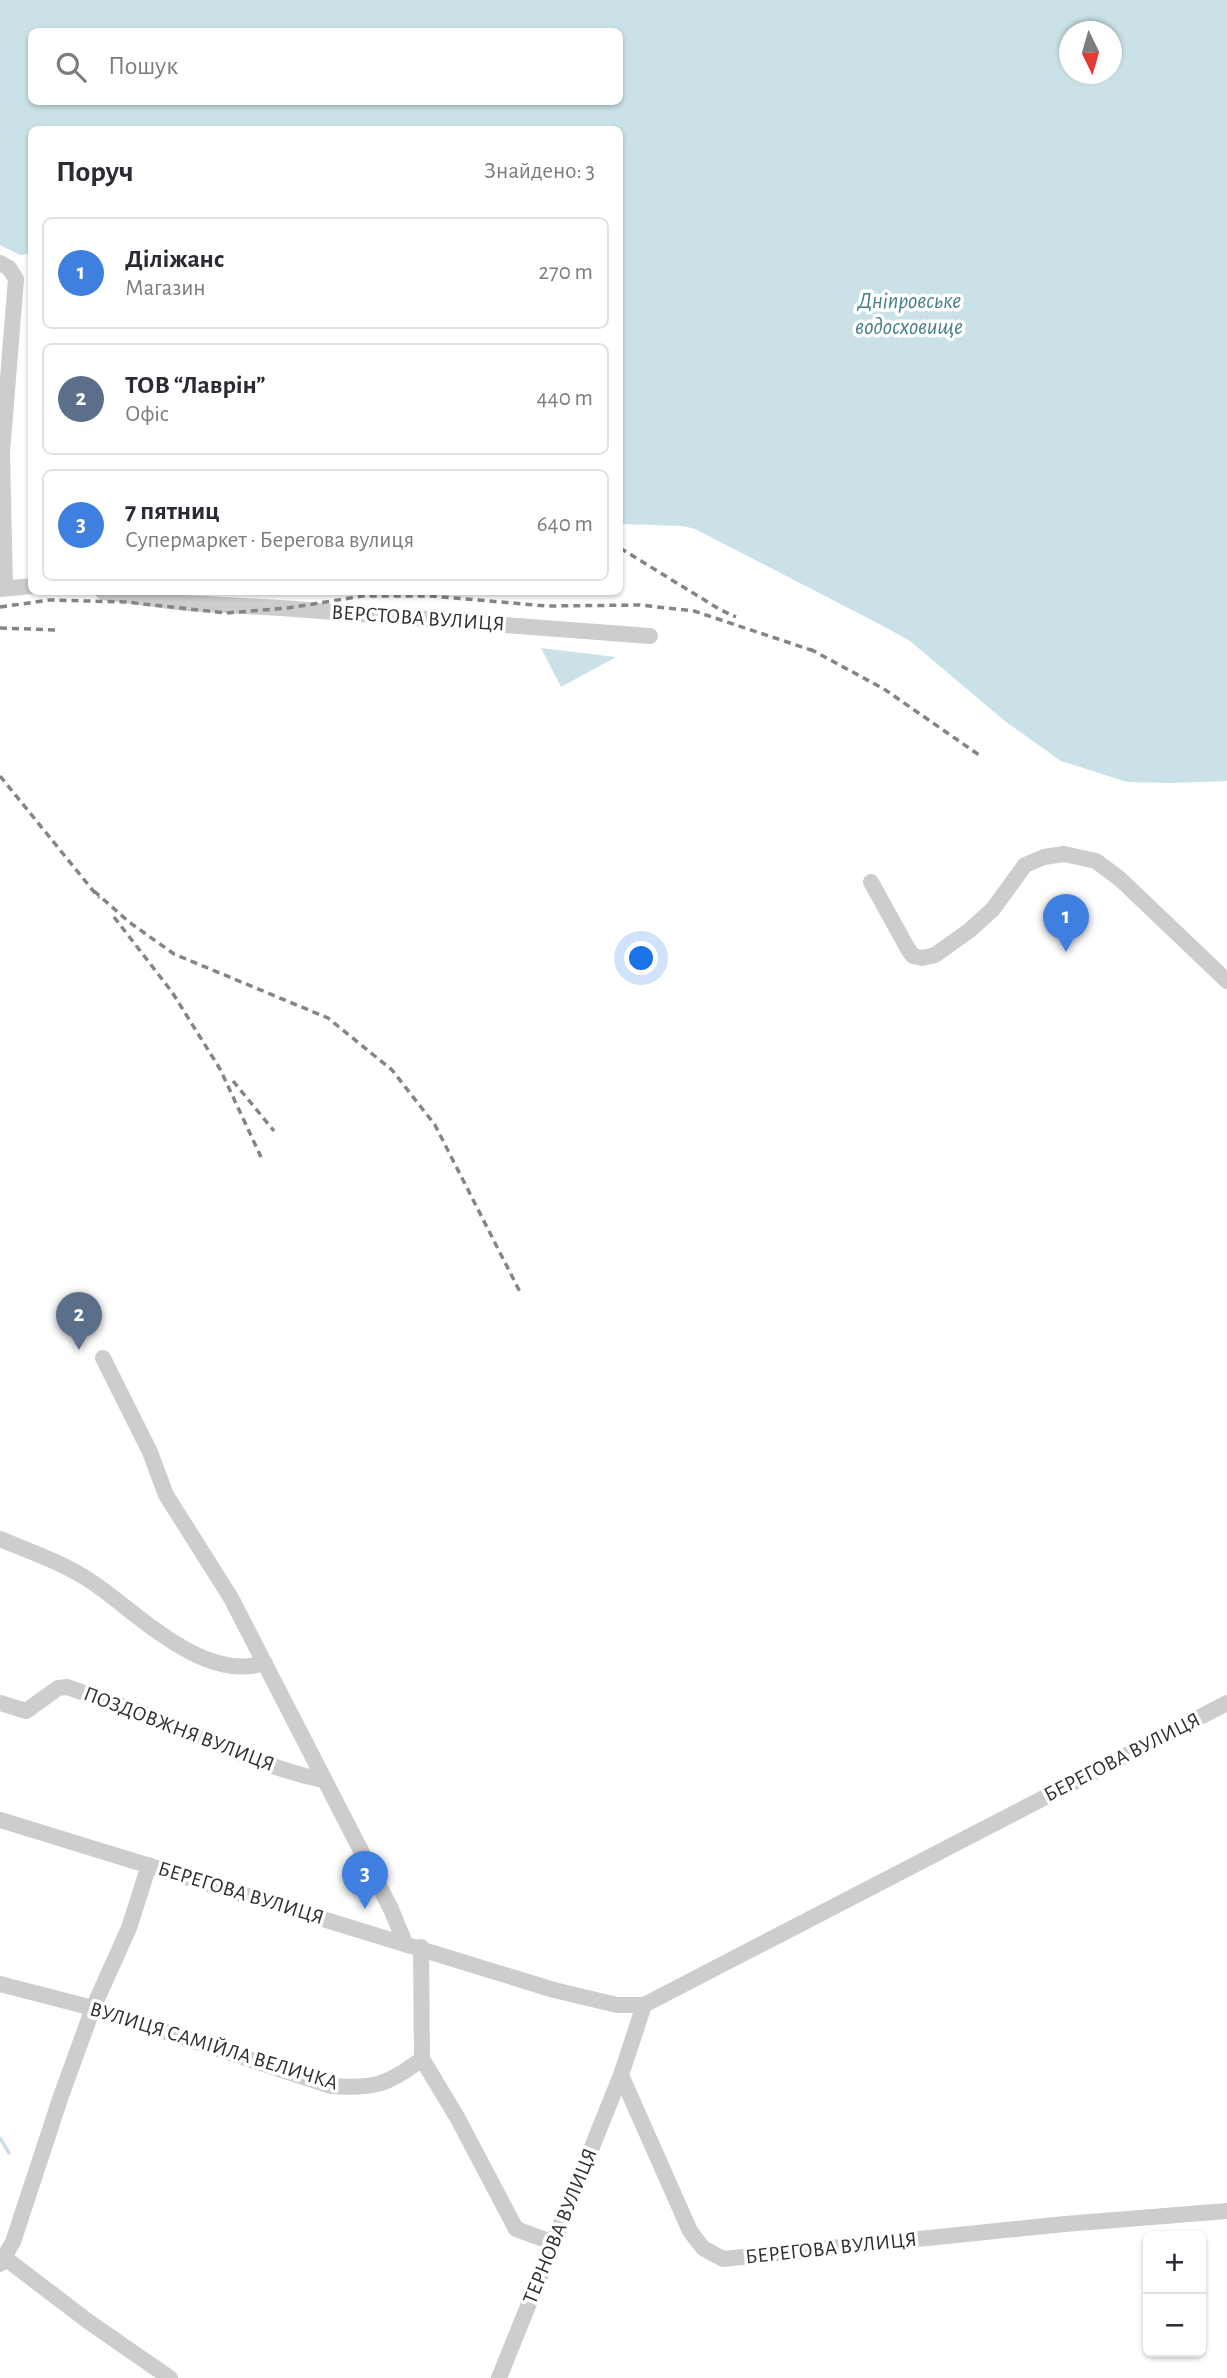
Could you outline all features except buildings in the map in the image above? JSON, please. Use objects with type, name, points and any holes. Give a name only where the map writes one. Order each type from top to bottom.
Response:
[{"type":"street","points":[[0,263],[9,268],[16,279],[2,453],[2,588],[28,586]]},
{"type":"street","name":"ВЕРСТОВА ВУЛИЦЯ","points":[[125,595],[185,603],[650,636]]},
{"type":"street","points":[[871,882],[908,949],[913,956],[922,958],[935,956],[970,930],[993,909],[1025,865],[1044,857],[1064,854],[1096,861],[1120,879],[1227,981]]},
{"type":"street","points":[[103,1358],[150,1452],[166,1494],[231,1598],[323,1780],[413,1945],[422,2059],[457,2117],[516,2229],[554,2243]]},
{"type":"street","points":[[0,1539],[91,1581],[167,1638],[194,1654],[220,1664],[253,1667],[265,1663]]},
{"type":"street","name":"ПОЗДОВЖНЯ ВУЛИЦЯ","points":[[0,1703],[26,1711],[58,1688],[67,1687],[153,1717],[236,1752],[323,1780]]},
{"type":"street","name":"БЕРЕГОВА ВУЛИЦЯ","points":[[0,1820],[590,2000],[617,2005],[644,2005],[1227,1703]]},
{"type":"street","points":[[149,1865],[129,1928],[93,2008],[6,2239],[3,2261],[170,2378]]},
{"type":"street","name":"ВУЛИЦЯ САМІЙЛА ВЕЛИЧКА","points":[[0,1984],[93,2008],[331,2086],[364,2088],[398,2077],[422,2059]]},
{"type":"street","points":[[621,2075],[644,2005]]},
{"type":"street","name":"БЕРЕГОВА ВУЛИЦЯ","points":[[621,2075],[690,2231],[703,2248],[723,2259],[1070,2223],[1227,2211]]},
{"type":"street","name":"ТЕРНОВА ВУЛИЦЯ","points":[[499,2378],[621,2075]]},
{"type":"water","name":"Дніпровське водосховище","points":[[0,0],[1227,0],[1227,781],[1127,782],[1061,761],[1006,722],[910,641],[885,627],[695,529],[683,526],[623,524],[623,126],[28,126],[28,254],[20,255],[0,245]]},
{"type":"water","points":[[541,648],[616,657],[561,687]]},
{"type":"waterway","points":[[0,2138],[9,2153]]},
{"type":"railway","points":[[623,550],[736,617]]},
{"type":"railway","points":[[0,607],[50,600],[126,602],[226,613],[288,608],[363,596],[431,596],[547,606],[640,605],[694,611],[817,652]]},
{"type":"railway","points":[[0,628],[57,630]]},
{"type":"railway","points":[[810,649],[884,689],[982,757]]},
{"type":"railway","points":[[0,776],[99,898]]},
{"type":"railway","points":[[94,891],[129,922],[174,954],[328,1018],[392,1070],[435,1125],[521,1294]]},
{"type":"railway","points":[[114,917],[172,992],[220,1069],[261,1157]]},
{"type":"railway","points":[[233,1081],[274,1131]]},
{"type":"place","name":"Діліжанс","points":[[1066,952]]},
{"type":"place","name":"ТОВ “Лаврін”","points":[[79,1350]]},
{"type":"place","name":"7 пятниц","points":[[365,1909]]}]
